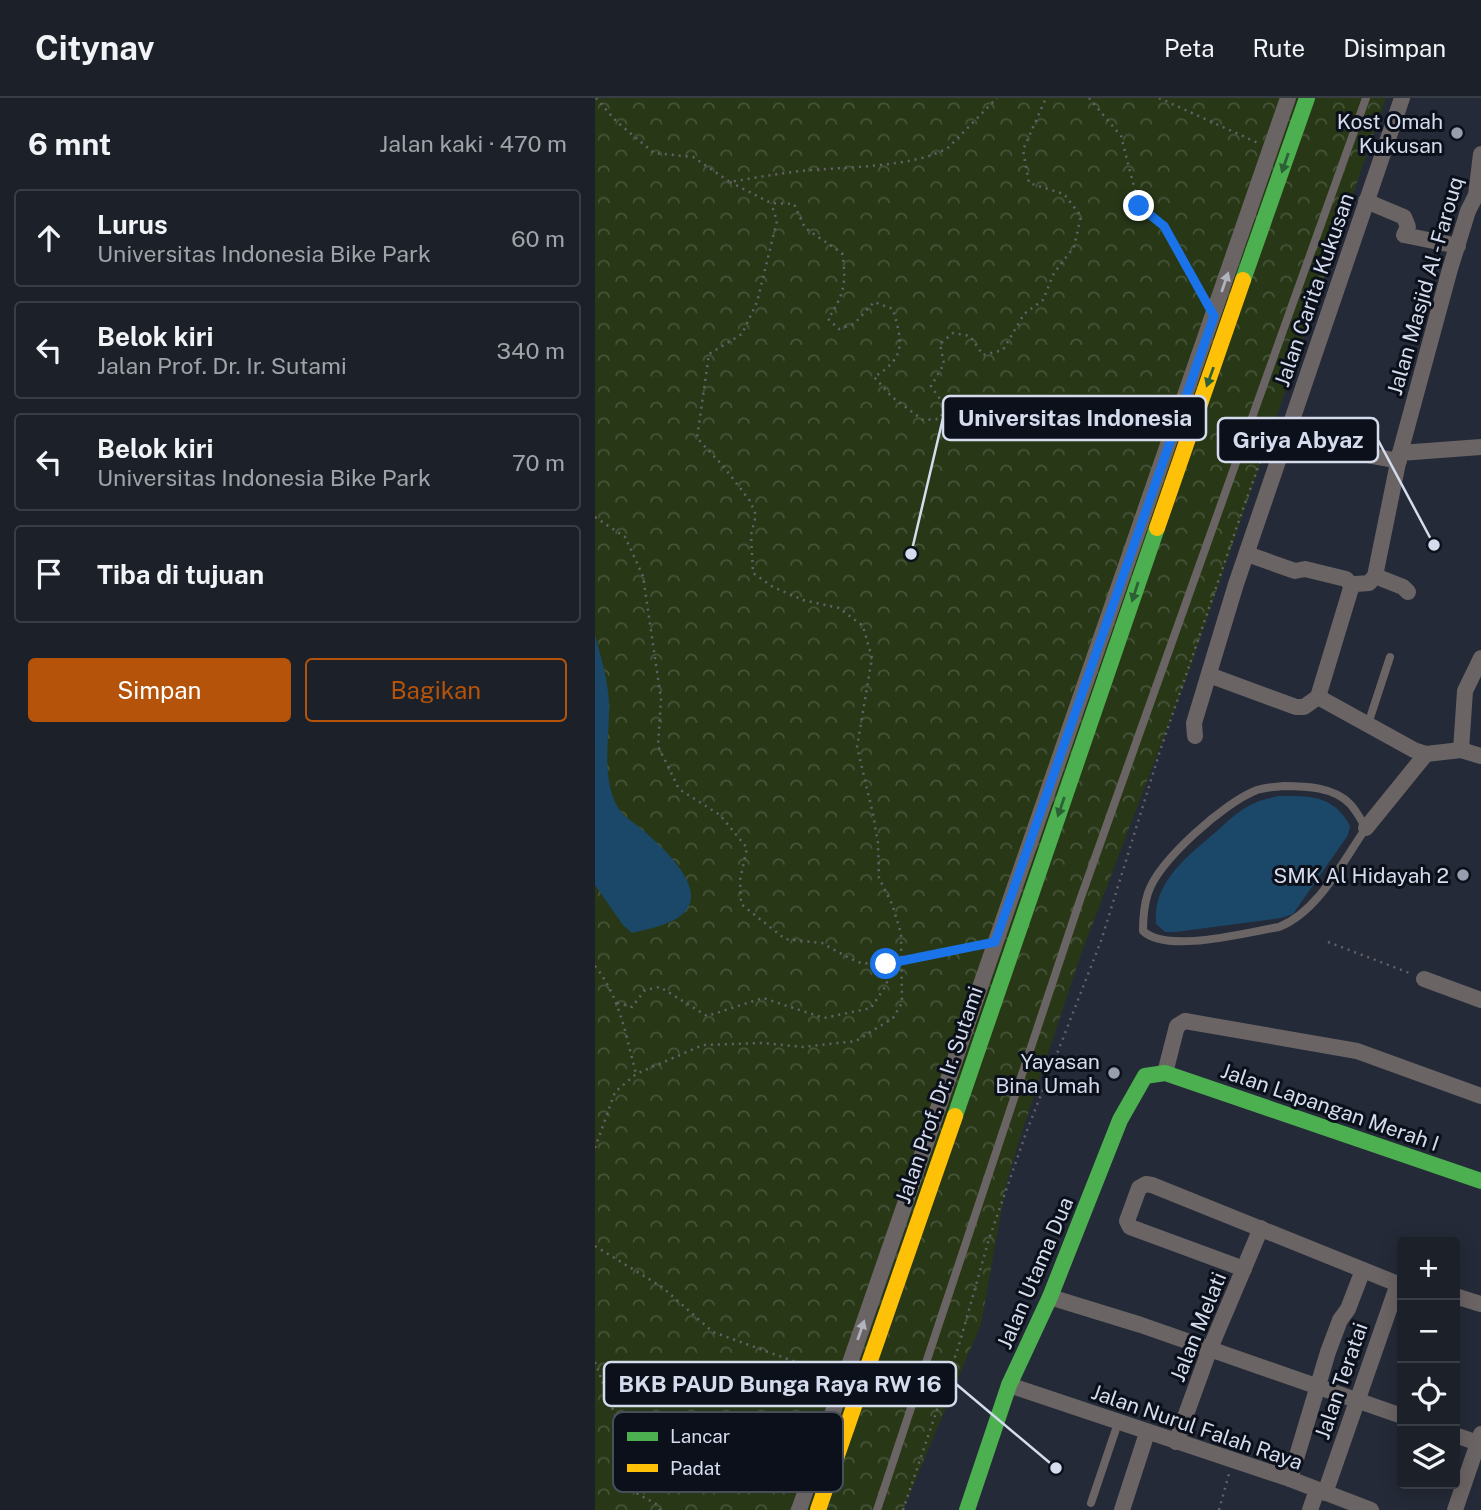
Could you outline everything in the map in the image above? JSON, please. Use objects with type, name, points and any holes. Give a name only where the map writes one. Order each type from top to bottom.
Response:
[{"type":"street","name":"Jalan Prof. Dr. Ir. Sutami","points":[[833,1412],[1288,98]]},
{"type":"street","name":"Jalan Prof. Dr. Ir. Sutami","points":[[843,1438],[1307,98]]},
{"type":"street","name":"Jalan Carita Kukusan","points":[[1195,736],[1194,723],[1247,554],[1402,98]]},
{"type":"street","name":"Jalan Masjid Al - Farouq","points":[[1375,576],[1399,457],[1450,269],[1468,211],[1477,202],[1481,154]]},
{"type":"street","points":[[1366,201],[1404,217],[1408,227],[1404,235],[1458,246]]},
{"type":"street","points":[[1345,450],[1399,457],[1481,447]]},
{"type":"street","points":[[1247,554],[1295,571],[1305,569],[1346,579],[1352,586]]},
{"type":"street","points":[[1352,586],[1369,583],[1375,576],[1403,587],[1408,592]]},
{"type":"street","points":[[1209,675],[1296,707],[1304,707],[1318,697],[1352,586]]},
{"type":"street","points":[[1461,750],[1465,691],[1481,658]]},
{"type":"street","points":[[1318,697],[1426,754],[1461,750],[1481,756]]},
{"type":"street","points":[[1366,828],[1426,754]]},
{"type":"street","points":[[1425,979],[1481,1000]]},
{"type":"street","points":[[1165,1073],[1177,1026],[1185,1021],[1357,1051],[1481,1096]]},
{"type":"street","name":"Jalan Lapangan Merah I","points":[[1165,1073],[1481,1181]]},
{"type":"street","name":"Jalan Utama Dua","points":[[967,1510],[1009,1385],[1050,1297],[1120,1120],[1145,1076],[1165,1073]]},
{"type":"street","points":[[1244,1269],[1130,1227],[1127,1221],[1139,1188],[1144,1184],[1151,1185],[1397,1281]]},
{"type":"street","name":"Jalan Melati","points":[[1176,1442],[1209,1350],[1261,1228]]},
{"type":"street","points":[[1290,1479],[1340,1320],[1348,1309],[1363,1270]]},
{"type":"street","name":"Jalan Teratai","points":[[1310,1510],[1321,1491],[1397,1290]]},
{"type":"street","points":[[1050,1297],[1141,1325],[1397,1414]]},
{"type":"street","points":[[1460,1298],[1481,1304]]},
{"type":"street","name":"Jalan Nurul Falah Raya","points":[[1009,1385],[1290,1479],[1371,1510]]},
{"type":"street","points":[[1122,1510],[1147,1433]]},
{"type":"street","points":[[1455,1510],[1479,1439],[1460,1436]]},
{"type":"street","name":"Jalan Prof. Dr. Ir. Sutami","points":[[799,1510],[805,1492]]},
{"type":"street","name":"Jalan Prof. Dr. Ir. Sutami","points":[[818,1510],[824,1492]]},
{"type":"lane","points":[[877,1510],[1080,900],[1366,98]]},
{"type":"lane","points":[[1368,724],[1389,657]]},
{"type":"lane","points":[[1309,786],[1336,795],[1350,804],[1366,828],[1309,909],[1293,921],[1279,927],[1188,941],[1167,941],[1150,937],[1143,931],[1148,892],[1170,859],[1215,816],[1259,789],[1309,786]]},
{"type":"lane","points":[[1091,1503],[1118,1423]]},
{"type":"path","points":[[596,98],[616,121],[654,153],[693,157],[730,182],[771,203],[794,204],[805,229],[842,253],[846,277],[839,302],[828,319],[839,329],[854,324],[874,302],[893,309],[901,341],[893,366],[874,377],[892,397],[923,420],[939,419],[946,408],[931,386],[944,364],[940,344],[953,333],[970,336],[983,355],[1003,350],[1024,314],[1043,300],[1055,273],[1074,247],[1081,216],[1064,194],[1029,183],[1023,150],[1046,98]]},
{"type":"path","points":[[730,182],[796,172],[909,161],[939,153],[949,147],[997,98]]},
{"type":"path","points":[[1089,98],[1121,136],[1139,206],[1164,226],[1214,316]]},
{"type":"path","points":[[1159,98],[1271,148]]},
{"type":"path","points":[[595,1149],[615,1092],[636,1074],[703,1045],[763,1042],[803,1047],[856,1041],[893,1018],[902,1003],[901,933],[892,904],[879,878],[878,843],[857,747],[872,658],[863,626],[839,608],[803,600],[773,587],[753,573],[751,535],[756,515],[750,500],[697,438],[709,354],[742,334],[757,302],[777,221],[771,203]]},
{"type":"path","points":[[902,1510],[959,1345],[989,1239],[1026,1133],[1101,941],[1160,751],[1275,423]]},
{"type":"path","points":[[595,517],[625,537],[643,576],[661,699],[658,746],[679,789],[720,815],[747,848],[740,880],[741,904],[785,939],[822,943],[861,962],[886,964],[995,942]]},
{"type":"path","points":[[1328,942],[1425,979]]},
{"type":"path","points":[[617,1003],[632,1007],[645,990],[660,987],[707,1016],[763,998],[824,1018],[871,1007],[887,984],[886,964]]},
{"type":"path","points":[[595,966],[608,982],[617,1003],[636,1074]]},
{"type":"path","points":[[595,1246],[662,1287],[713,1332],[844,1380]]},
{"type":"path","points":[[595,1362],[614,1412]]},
{"type":"path","points":[[1219,1510],[1233,1461]]},
{"type":"path","points":[[635,1492],[656,1504],[660,1510]]},
{"type":"green space","points":[[595,98],[1386,98],[1189,671],[1080,957],[1019,1141],[1006,1185],[981,1324],[903,1510],[595,1510]]},
{"type":"water","points":[[595,635],[608,694],[607,758],[613,797],[623,814],[654,840],[679,867],[691,895],[690,904],[678,918],[632,933],[623,925],[595,885]]},
{"type":"water","points":[[1278,796],[1320,799],[1337,808],[1350,826],[1348,835],[1293,914],[1281,918],[1176,932],[1165,932],[1156,924],[1160,895],[1166,882],[1184,860],[1240,811],[1259,801]]},
{"type":"traffic: fast","points":[[1243,280],[1307,98]]},
{"type":"traffic: fast","points":[[955,1116],[1157,528]]},
{"type":"traffic: fast","points":[[967,1510],[1009,1385],[1050,1297],[1120,1120],[1145,1076],[1165,1073],[1481,1181]]},
{"type":"traffic: slow","points":[[1157,528],[1243,280]]},
{"type":"traffic: slow","points":[[843,1438],[955,1116]]},
{"type":"traffic: slow","points":[[818,1510],[824,1492]]},
{"type":"place","name":"Kost Omah Kukusan","points":[[1457,133]]},
{"type":"place","name":"Griya Abyaz","points":[[1434,545]]},
{"type":"place","name":"Universitas Indonesia","points":[[911,554]]},
{"type":"place","name":"SMK Al Hidayah 2","points":[[1463,875]]},
{"type":"place","name":"Yayasan Bina Umah","points":[[1114,1073]]},
{"type":"place","name":"BKB PAUD Bunga Raya RW 16","points":[[1056,1468]]},
{"type":"route","points":[[886,964],[995,942],[1214,316],[1164,226],[1139,206]]}]
